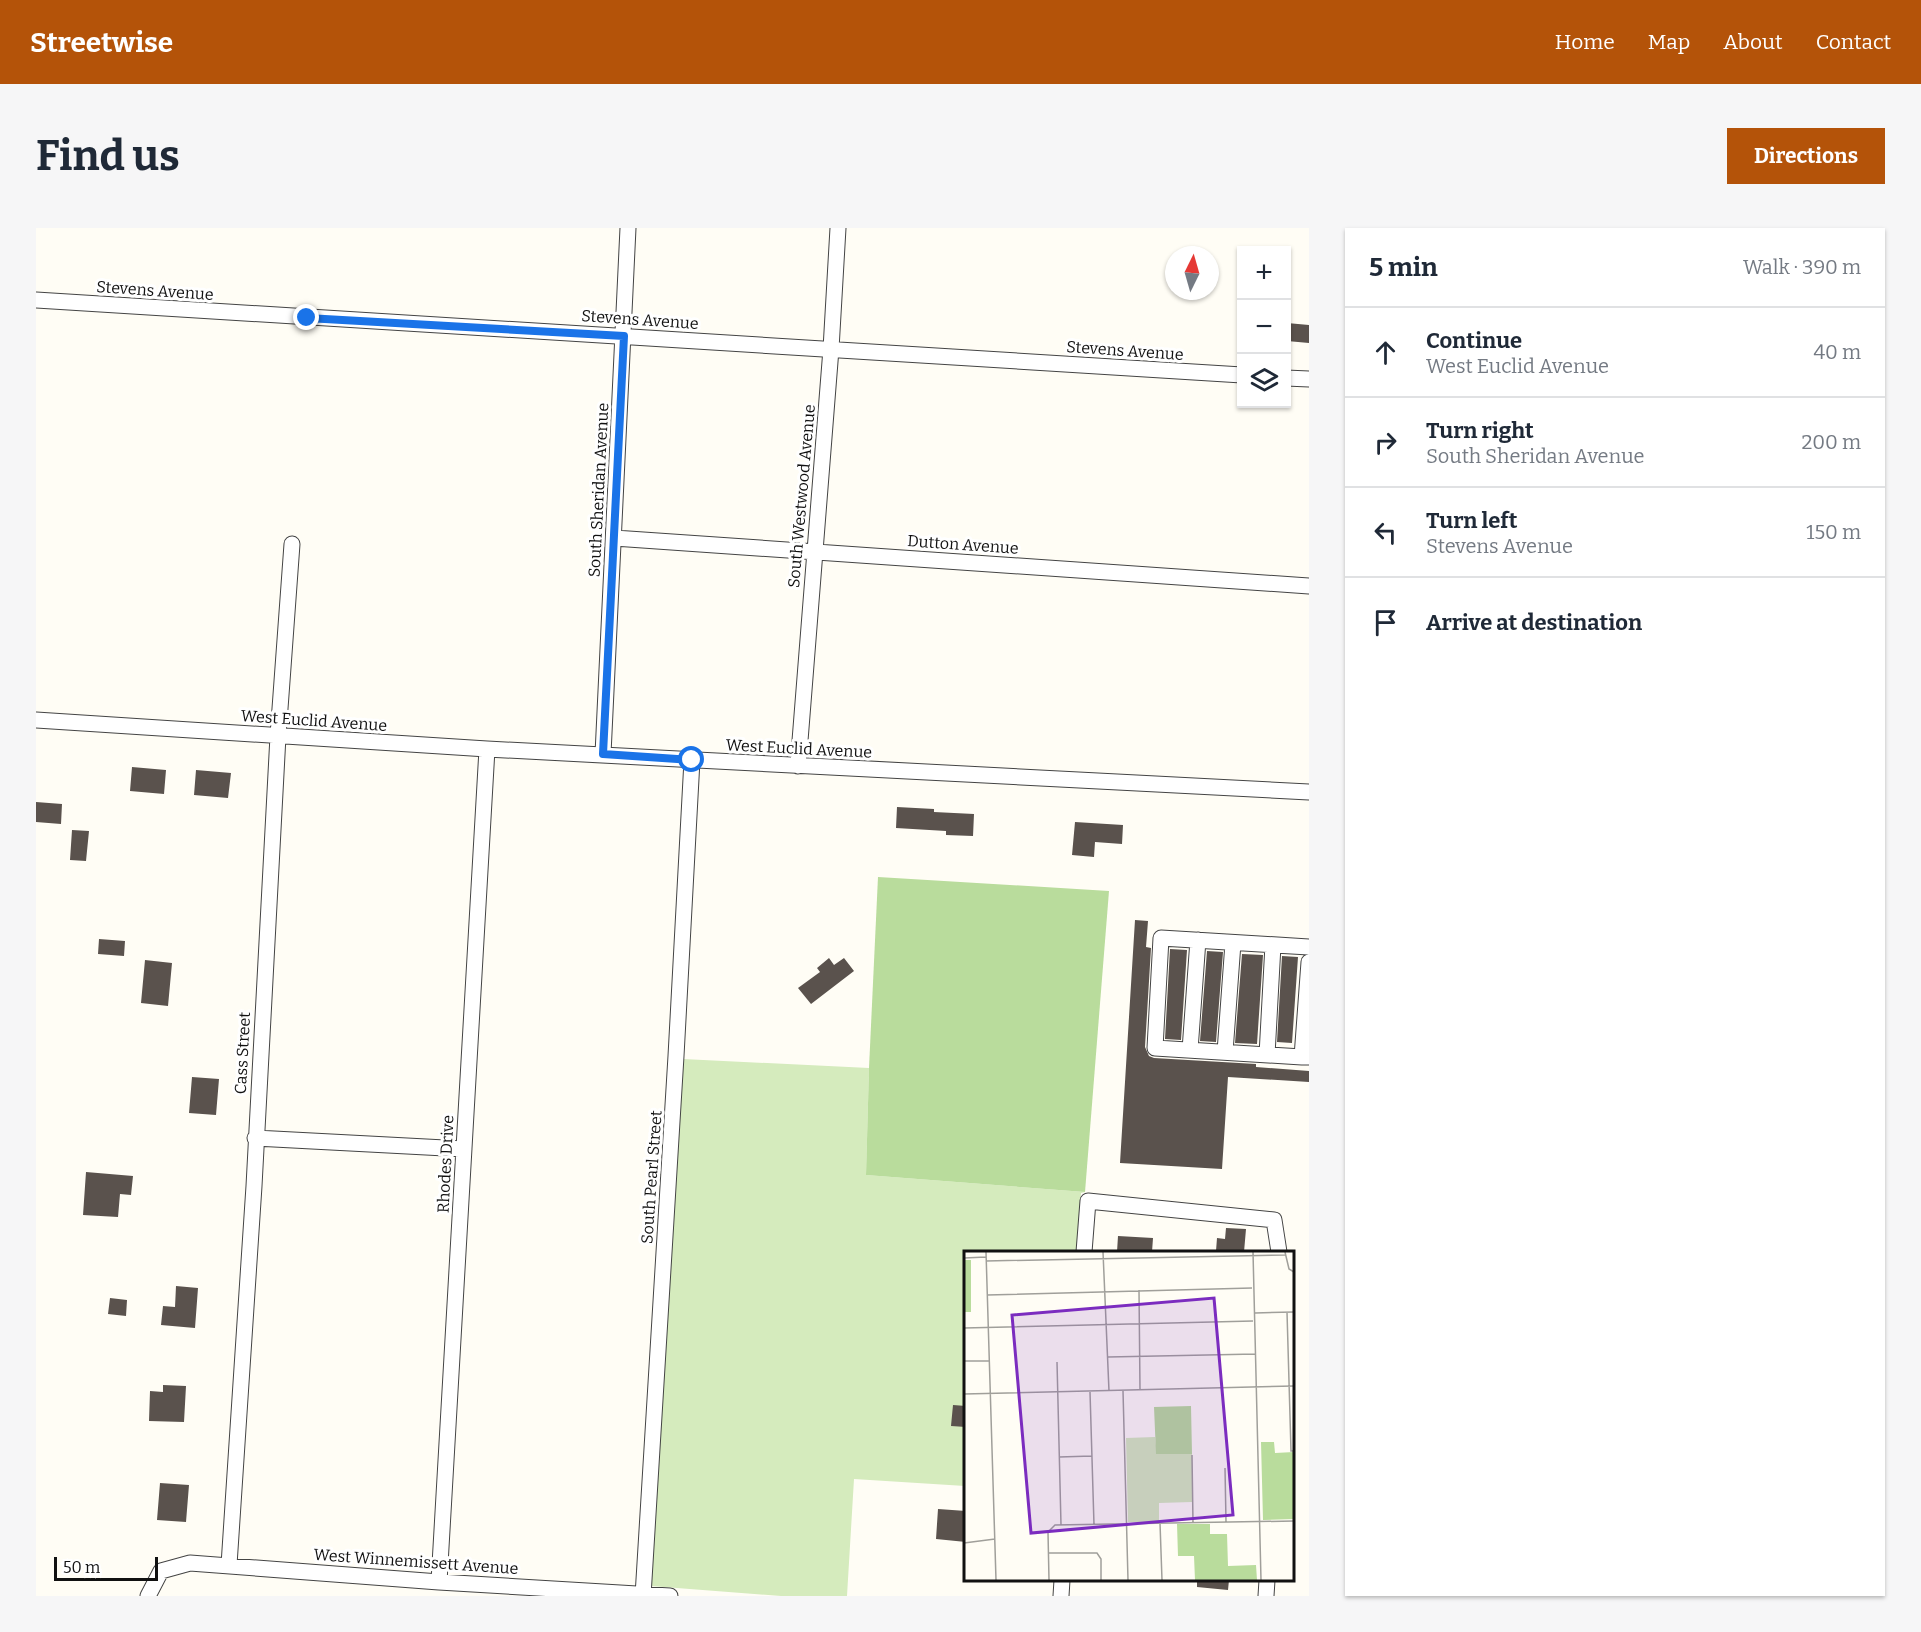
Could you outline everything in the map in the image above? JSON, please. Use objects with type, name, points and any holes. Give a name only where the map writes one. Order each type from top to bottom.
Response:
[{"type":"street","name":"South Sheridan Avenue","points":[[603,754],[628,228]]},
{"type":"street","name":"South Westwood Avenue","points":[[798,766],[831,350],[838,228]]},
{"type":"street","name":"Stevens Avenue","points":[[36,300],[1237,375]]},
{"type":"street","points":[[1291,378],[1309,379]]},
{"type":"street","name":"Dutton Avenue","points":[[614,538],[1309,585]]},
{"type":"street","name":"Cass Street","points":[[229,1565],[254,1186],[278,736],[292,544]]},
{"type":"street","name":"West Euclid Avenue","points":[[36,720],[487,749],[1309,792]]},
{"type":"street","name":"Rhodes Drive","points":[[439,1582],[487,749]]},
{"type":"street","name":"South Pearl Street","points":[[643,1595],[692,760]]},
{"type":"street","points":[[1309,947],[1161,938],[1155,1048],[1306,1057],[1309,962]]},
{"type":"street","points":[[1190,1050],[1198,940]]},
{"type":"street","points":[[1225,1052],[1233,943]]},
{"type":"street","points":[[1267,1054],[1273,945]]},
{"type":"street","points":[[255,1138],[464,1149]]},
{"type":"street","points":[[1084,1251],[1088,1201],[1274,1220],[1279,1251]]},
{"type":"street","name":"West Winnemissett Avenue","points":[[148,1596],[161,1571],[190,1563],[439,1582],[670,1596]]},
{"type":"street","points":[[1061,1596],[1062,1581]]},
{"type":"street","points":[[1266,1596],[1267,1581]]},
{"type":"green space","points":[[878,877],[1109,891],[1085,1192],[866,1175]]},
{"type":"green space","points":[[683,1059],[869,1068],[866,1175],[1085,1192],[1081,1193],[1077,1251],[964,1251],[964,1486],[854,1479],[847,1596],[781,1596],[651,1586]]},
{"type":"building","points":[[1291,323],[1309,325],[1309,343],[1291,341]]},
{"type":"building","points":[[132,767],[166,770],[164,794],[130,791]]},
{"type":"building","points":[[196,770],[231,773],[228,798],[194,795]]},
{"type":"building","points":[[36,802],[62,804],[61,824],[36,822]]},
{"type":"building","points":[[897,807],[974,814],[973,836],[946,835],[946,831],[896,828]]},
{"type":"building","points":[[1075,822],[1123,825],[1122,844],[1095,842],[1094,857],[1072,855]]},
{"type":"building","points":[[72,830],[89,831],[86,861],[70,860]]},
{"type":"building","points":[[1135,920],[1148,921],[1146,947],[1151,948],[1145,1047],[1149,1056],[1256,1064],[1256,1067],[1309,1071],[1309,1082],[1228,1077],[1222,1169],[1120,1163]]},
{"type":"building","points":[[99,939],[125,941],[124,956],[98,954]]},
{"type":"building","points":[[1170,949],[1187,950],[1181,1040],[1165,1039]]},
{"type":"building","points":[[1207,951],[1223,952],[1216,1042],[1200,1041]]},
{"type":"building","points":[[1242,954],[1263,955],[1257,1044],[1235,1043]]},
{"type":"building","points":[[1282,956],[1298,957],[1292,1043],[1277,1042]]},
{"type":"building","points":[[829,958],[834,965],[844,958],[854,971],[811,1004],[798,988],[820,972],[817,968]]},
{"type":"building","points":[[145,960],[172,963],[168,1006],[141,1003]]},
{"type":"building","points":[[192,1077],[219,1079],[216,1115],[189,1113]]},
{"type":"building","points":[[86,1172],[133,1176],[131,1195],[120,1194],[118,1217],[83,1215]]},
{"type":"building","points":[[1226,1228],[1246,1229],[1244,1251],[1216,1251],[1217,1238],[1225,1239]]},
{"type":"building","points":[[1118,1236],[1153,1238],[1152,1251],[1117,1251]]},
{"type":"building","points":[[176,1286],[198,1288],[195,1328],[161,1325],[163,1306],[175,1307]]},
{"type":"building","points":[[110,1298],[127,1300],[126,1316],[108,1314]]},
{"type":"building","points":[[163,1385],[186,1386],[184,1422],[149,1421],[150,1391],[163,1392]]},
{"type":"building","points":[[953,1405],[964,1406],[964,1427],[951,1426]]},
{"type":"building","points":[[160,1483],[189,1485],[186,1522],[157,1520]]},
{"type":"building","points":[[938,1509],[964,1511],[964,1542],[936,1539]]},
{"type":"building","points":[[1197,1581],[1229,1581],[1228,1590],[1197,1587]]},
{"type":"route","points":[[307,318],[624,336],[603,754],[692,760]]}]
